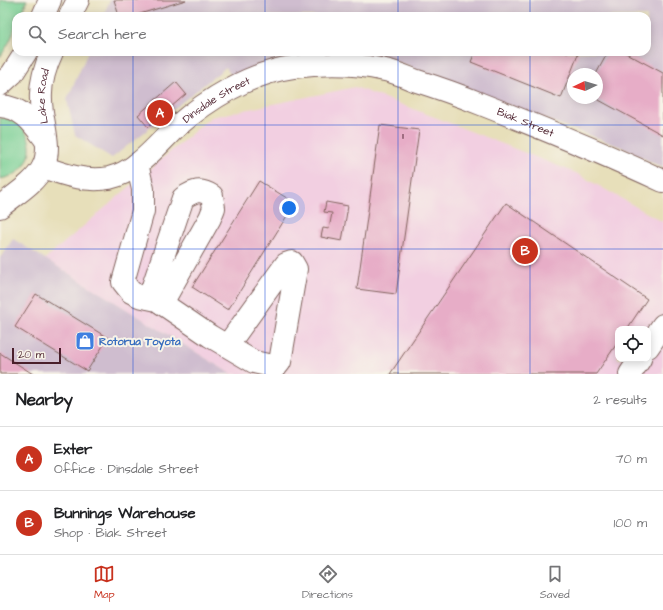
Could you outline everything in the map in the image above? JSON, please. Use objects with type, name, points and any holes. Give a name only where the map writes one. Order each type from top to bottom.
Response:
[{"type":"street","points":[[44,12],[50,0]]},
{"type":"street","points":[[72,12],[78,0]]},
{"type":"street","points":[[0,85],[12,74],[23,56]]},
{"type":"street","name":"Lake Road","points":[[43,167],[47,142],[41,100],[44,74],[51,56]]},
{"type":"street","name":"Dinsdale Street","points":[[43,167],[74,177],[89,179],[110,178],[137,164],[177,126],[201,107],[239,85],[261,75],[292,68],[324,65],[350,65],[385,70]]},
{"type":"street","name":"Biak Street","points":[[385,70],[451,93],[542,128],[663,181]]},
{"type":"street","points":[[0,106],[7,106],[18,110],[30,119],[47,142]]},
{"type":"street","points":[[137,164],[142,189],[143,211],[123,282],[130,292],[155,300],[228,346]]},
{"type":"street","points":[[0,207],[35,179],[43,167]]},
{"type":"street","points":[[0,191],[23,189]]},
{"type":"street","points":[[651,343],[663,325]]},
{"type":"street","points":[[630,374],[638,362]]},
{"type":"shaded area","points":[[110,0],[663,0],[663,168],[621,147],[394,61],[233,79],[226,67],[112,158],[75,135],[67,100],[86,56],[651,56],[651,12],[105,12]]},
{"type":"shaded area","points":[[355,87],[576,173],[663,222],[663,374],[231,374],[45,259],[211,117]]},
{"type":"shaded area","points":[[13,239],[231,374],[0,374],[0,258]]},
{"type":"green space","points":[[0,0],[27,0],[22,12],[12,12],[12,35],[0,57]]},
{"type":"green space","points":[[0,118],[12,120],[21,127],[27,135],[30,146],[29,157],[24,167],[14,174],[0,179]]},
{"type":"building","points":[[114,0],[186,0],[146,12],[118,12]]},
{"type":"building","points":[[473,56],[577,56],[573,68],[567,68],[567,83],[561,98],[471,62]]},
{"type":"building","points":[[606,56],[631,56],[663,73],[663,135],[603,102],[603,68],[599,68]]},
{"type":"building","points":[[176,82],[186,94],[148,127],[138,115]]},
{"type":"building","points":[[380,125],[419,130],[396,294],[357,289]]},
{"type":"building","points":[[259,181],[295,203],[228,310],[192,287]]},
{"type":"building","points":[[326,202],[348,206],[342,241],[321,237],[323,228],[329,229],[332,213],[324,212]]},
{"type":"building","points":[[506,203],[647,299],[629,326],[615,326],[615,346],[596,374],[390,374]]},
{"type":"building","points":[[36,294],[108,338],[87,371],[15,327]]},
{"type":"building","points":[[0,353],[33,374],[0,374]]},
{"type":"place","name":"Exter","points":[[160,113]]},
{"type":"place","name":"Bunnings Warehouse","points":[[525,251]]},
{"type":"place","name":"Rotorua Toyota","points":[[85,341]]}]
